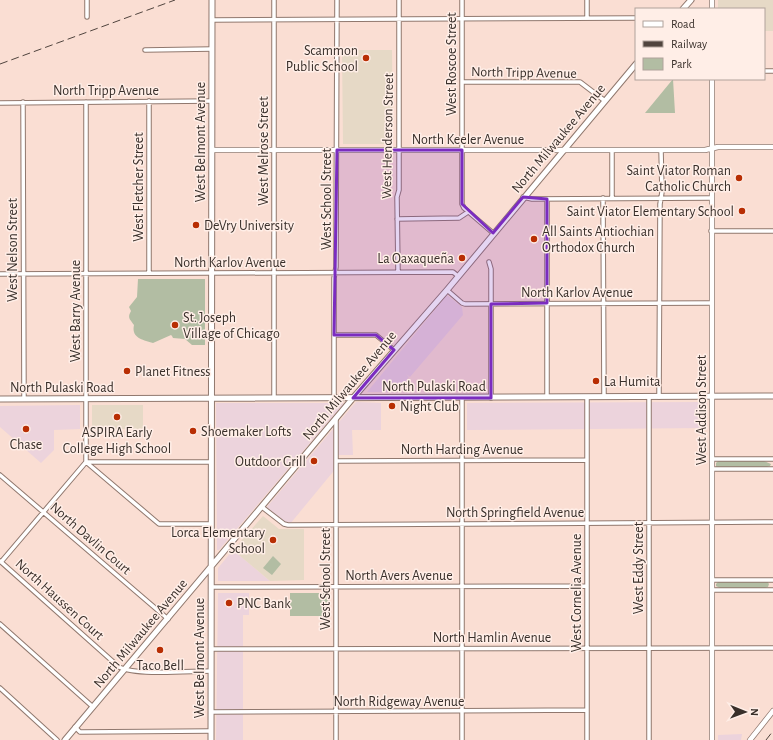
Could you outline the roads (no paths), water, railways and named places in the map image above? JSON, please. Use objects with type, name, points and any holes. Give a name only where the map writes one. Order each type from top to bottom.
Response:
[{"type":"main road","name":"West Belmont Avenue","points":[[211,740],[212,0]]},
{"type":"main road","points":[[684,8],[690,0]]},
{"type":"main road","name":"North Milwaukee Avenue","points":[[65,740],[336,418],[447,290],[523,197],[565,150],[635,65]]},
{"type":"main road","name":"North Pulaski Road","points":[[0,399],[773,396]]},
{"type":"street","points":[[87,0],[87,17]]},
{"type":"street","name":"West Melrose Street","points":[[274,0],[274,398]]},
{"type":"street","name":"West School Street","points":[[334,398],[337,0]]},
{"type":"street","name":"West Henderson Street","points":[[398,272],[399,0]]},
{"type":"street","name":"West Roscoe Street","points":[[462,0],[462,204],[468,212]]},
{"type":"street","points":[[587,0],[587,18]]},
{"type":"street","points":[[212,20],[635,18]]},
{"type":"street","points":[[145,50],[212,49]]},
{"type":"street","name":"West Addison Street","points":[[712,80],[712,740]]},
{"type":"street","name":"North Tripp Avenue","points":[[462,82],[580,82],[605,101]]},
{"type":"street","name":"West Fletcher Street","points":[[149,101],[149,273]]},
{"type":"street","name":"North Tripp Avenue","points":[[0,103],[212,101]]},
{"type":"street","name":"West Nelson Street","points":[[23,102],[24,399]]},
{"type":"street","name":"West Barry Avenue","points":[[86,102],[86,462]]},
{"type":"street","name":"North Keeler Avenue","points":[[212,150],[661,150],[711,149],[718,147],[773,147]]},
{"type":"street","points":[[612,150],[612,198]]},
{"type":"street","points":[[660,397],[661,150]]},
{"type":"street","points":[[523,197],[547,199],[711,198]]},
{"type":"street","points":[[603,198],[604,397]]},
{"type":"street","points":[[547,199],[547,397]]},
{"type":"street","points":[[397,219],[459,218],[468,212],[493,234]]},
{"type":"street","points":[[711,232],[773,231]]},
{"type":"street","points":[[489,262],[491,269],[492,304],[491,398]]},
{"type":"street","name":"North Karlov Avenue","points":[[0,274],[453,272],[458,276]]},
{"type":"street","name":"North Karlov Avenue","points":[[447,290],[465,304],[712,303]]},
{"type":"street","points":[[334,335],[376,335],[394,350]]},
{"type":"street","name":"West Cornelia Avenue","points":[[587,397],[587,740]]},
{"type":"street","name":"West Eddy Street","points":[[649,397],[649,740]]},
{"type":"street","points":[[462,398],[462,740]]},
{"type":"street","name":"West School Street","points":[[336,418],[336,740]]},
{"type":"street","points":[[712,459],[773,459],[773,469],[712,469]]},
{"type":"street","name":"North Harding Avenue","points":[[337,461],[587,460]]},
{"type":"street","points":[[1,561],[86,462],[211,462]]},
{"type":"street","points":[[86,462],[159,524],[211,524]]},
{"type":"street","name":"North Davlin Court","points":[[0,475],[168,619]]},
{"type":"street","name":"North Springfield Avenue","points":[[262,507],[286,524],[773,522]]},
{"type":"street","name":"North Haussen Court","points":[[1,561],[119,667],[125,669]]},
{"type":"street","points":[[712,580],[771,580],[771,590],[712,590]]},
{"type":"street","name":"North Avers Avenue","points":[[212,587],[587,586]]},
{"type":"street","points":[[0,624],[93,707]]},
{"type":"street","name":"North Hamlin Avenue","points":[[212,649],[773,648]]},
{"type":"street","points":[[125,669],[142,672],[212,671]]},
{"type":"street","points":[[0,688],[57,740]]},
{"type":"street","name":"North Ridgeway Avenue","points":[[211,712],[587,710]]},
{"type":"street","points":[[750,740],[773,711]]},
{"type":"street","points":[[76,727],[80,732],[211,731]]},
{"type":"railway","points":[[0,64],[175,0]]},
{"type":"railway","points":[[766,740],[773,731]]},
{"type":"place","name":"Scammon Public School","points":[[366,58]]},
{"type":"place","name":"Saint Viator Roman Catholic Church","points":[[739,178]]},
{"type":"place","name":"Saint Viator Elementary School","points":[[742,211]]},
{"type":"place","name":"DeVry University","points":[[196,225]]},
{"type":"place","name":"All Saints Antiochian Orthodox Church","points":[[534,239]]},
{"type":"place","name":"La Oaxaqueña","points":[[462,258]]},
{"type":"place","name":"St. Joseph Village of Chicago","points":[[175,325]]},
{"type":"place","name":"Planet Fitness","points":[[127,371]]},
{"type":"place","name":"La Humita","points":[[596,381]]},
{"type":"place","name":"Night Club","points":[[392,406]]},
{"type":"place","name":"ASPIRA Early College High School","points":[[117,417]]},
{"type":"place","name":"Chase","points":[[26,429]]},
{"type":"place","name":"Shoemaker Lofts","points":[[193,431]]},
{"type":"place","name":"Outdoor Grill","points":[[314,461]]},
{"type":"place","name":"Lorca Elementary School","points":[[273,540]]},
{"type":"place","name":"PNC Bank","points":[[229,603]]},
{"type":"place","name":"Taco Bell","points":[[160,650]]}]
